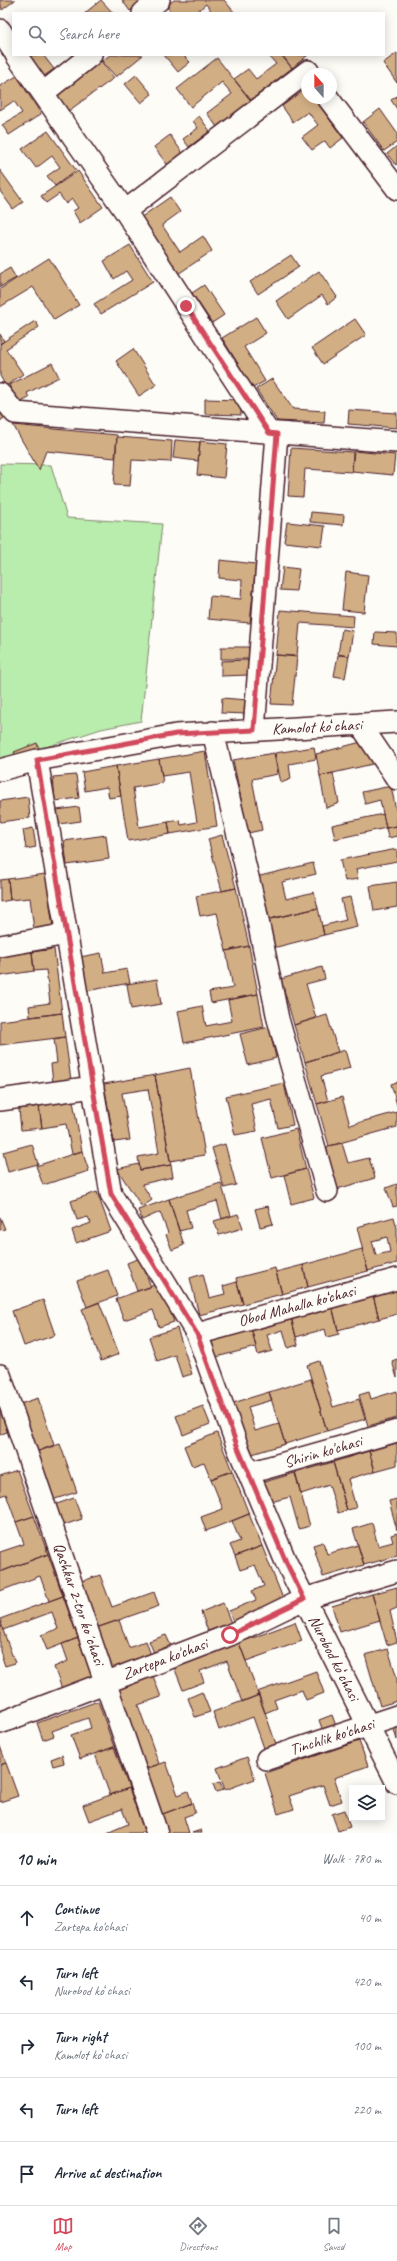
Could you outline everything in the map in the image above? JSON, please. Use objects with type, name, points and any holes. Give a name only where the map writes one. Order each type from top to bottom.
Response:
[{"type":"street","points":[[144,12],[159,0]]},
{"type":"street","points":[[0,30],[12,48]]},
{"type":"street","points":[[17,56],[125,211],[273,434],[254,730]]},
{"type":"street","points":[[42,94],[90,56]]},
{"type":"street","points":[[125,211],[301,76]]},
{"type":"street","points":[[333,104],[397,189]]},
{"type":"street","points":[[0,394],[15,413],[273,434],[397,442]]},
{"type":"street","name":"Kamolot koʻchasi","points":[[0,770],[37,760],[176,734],[397,722]]},
{"type":"street","points":[[360,724],[397,779]]},
{"type":"street","points":[[213,732],[255,906],[278,1018],[327,1191]]},
{"type":"street","name":"Nurobod koʻchasi","points":[[37,760],[111,1194],[197,1334],[249,1473],[286,1562],[397,1783]]},
{"type":"street","points":[[0,946],[67,934]]},
{"type":"street","points":[[0,1100],[93,1087]]},
{"type":"street","name":"Obod Mahalla ko‘chasi","points":[[197,1334],[397,1279]]},
{"type":"street","name":"Qashkar 2-tor koʼchasi","points":[[0,1376],[157,1833]]},
{"type":"street","name":"Shirin ko'chasi","points":[[249,1473],[397,1431]]},
{"type":"street","name":"Zartepa ko'chasi","points":[[0,1723],[230,1635],[304,1599],[397,1571]]},
{"type":"street","name":"Tinchlik ko'chasi","points":[[267,1759],[397,1716]]},
{"type":"green space","points":[[0,464],[51,465],[67,518],[162,524],[141,721],[101,729],[0,762]]},
{"type":"building","points":[[0,0],[15,0],[2,10]]},
{"type":"building","points":[[101,0],[112,12],[86,12]]},
{"type":"building","points":[[122,0],[144,0],[130,11]]},
{"type":"building","points":[[174,0],[224,0],[234,12],[212,12],[206,4],[196,12],[171,12],[166,6]]},
{"type":"building","points":[[397,53],[397,83],[383,63]]},
{"type":"building","points":[[29,56],[44,56],[54,69],[43,77]]},
{"type":"building","points":[[109,56],[142,56],[116,77],[102,61]]},
{"type":"building","points":[[165,56],[184,56],[190,62],[178,72]]},
{"type":"building","points":[[269,56],[282,56],[292,68],[251,100],[234,79],[248,69],[256,79],[276,64]]},
{"type":"building","points":[[283,56],[307,56],[292,68]]},
{"type":"building","points":[[217,58],[251,101],[217,127],[207,113],[232,94],[222,82],[191,107],[177,89]]},
{"type":"building","points":[[101,61],[114,78],[67,112],[55,95]]},
{"type":"building","points":[[136,75],[152,94],[141,103],[125,84]]},
{"type":"building","points":[[17,76],[41,114],[9,135],[2,125],[22,113],[14,101],[0,110],[0,86]]},
{"type":"building","points":[[301,92],[301,104],[318,104],[343,138],[330,148],[325,141],[312,150],[302,137],[318,125],[308,112],[293,122],[282,106]]},
{"type":"building","points":[[397,96],[397,109],[391,100]]},
{"type":"building","points":[[380,109],[397,133],[397,142],[384,151],[363,122]]},
{"type":"building","points":[[199,116],[210,131],[189,147],[183,139],[198,128],[193,121]]},
{"type":"building","points":[[48,131],[76,170],[55,186],[47,176],[60,167],[52,156],[36,168],[22,149]]},
{"type":"building","points":[[170,135],[184,155],[169,167],[154,147]]},
{"type":"building","points":[[397,146],[397,164],[396,165],[387,154]]},
{"type":"building","points":[[0,170],[23,202],[13,209],[0,191]]},
{"type":"building","points":[[78,171],[103,207],[80,223],[73,211],[78,208],[72,199],[66,204],[59,194],[46,203],[41,196]]},
{"type":"building","points":[[170,197],[180,212],[162,225],[180,252],[203,236],[212,251],[178,274],[140,218]]},
{"type":"building","points":[[130,245],[153,282],[101,314],[94,304],[132,280],[126,271],[114,279],[104,261]]},
{"type":"building","points":[[291,255],[299,267],[258,294],[250,282]]},
{"type":"building","points":[[49,258],[79,305],[54,320],[33,287],[0,307],[0,289]]},
{"type":"building","points":[[10,268],[16,278],[0,287],[0,274]]},
{"type":"building","points":[[319,271],[337,297],[328,304],[322,295],[288,319],[276,301]]},
{"type":"building","points":[[204,285],[224,315],[212,323],[192,293]]},
{"type":"building","points":[[256,317],[266,333],[244,347],[265,381],[253,388],[222,338]]},
{"type":"building","points":[[355,319],[366,335],[323,364],[312,348]]},
{"type":"building","points":[[35,321],[39,327],[6,349],[23,374],[6,386],[0,376],[0,344]]},
{"type":"building","points":[[0,334],[4,341],[0,344]]},
{"type":"building","points":[[133,349],[156,385],[139,396],[116,361]]},
{"type":"building","points":[[52,363],[59,377],[27,393],[29,398],[19,403],[9,385]]},
{"type":"building","points":[[272,379],[293,409],[325,411],[324,423],[277,421],[256,389]]},
{"type":"building","points":[[205,399],[241,400],[241,415],[205,414]]},
{"type":"building","points":[[0,406],[7,416],[0,421]]},
{"type":"building","points":[[349,410],[397,413],[397,428],[348,424]]},
{"type":"building","points":[[13,425],[117,435],[115,458],[46,451],[39,470]]},
{"type":"building","points":[[117,437],[172,441],[171,462],[132,460],[130,486],[114,485]]},
{"type":"building","points":[[175,440],[200,442],[198,461],[173,458]]},
{"type":"building","points":[[200,441],[227,444],[224,478],[197,475]]},
{"type":"building","points":[[291,448],[353,452],[352,472],[305,469],[303,497],[288,496]]},
{"type":"building","points":[[354,451],[395,455],[393,475],[352,471]]},
{"type":"building","points":[[311,512],[344,515],[343,525],[310,522]]},
{"type":"building","points":[[287,522],[325,526],[322,546],[284,542]]},
{"type":"building","points":[[220,560],[256,564],[250,623],[208,619],[210,596],[241,599],[242,580],[219,578]]},
{"type":"building","points":[[283,567],[299,569],[296,591],[280,590]]},
{"type":"building","points":[[346,572],[368,575],[364,612],[342,610]]},
{"type":"building","points":[[280,610],[354,616],[353,627],[300,623],[297,656],[276,655]]},
{"type":"building","points":[[342,629],[353,631],[349,656],[338,654]]},
{"type":"building","points":[[375,632],[397,633],[397,646],[374,644]]},
{"type":"building","points":[[221,647],[249,647],[249,659],[221,659]]},
{"type":"building","points":[[276,655],[297,657],[292,705],[271,704]]},
{"type":"building","points":[[338,655],[349,656],[345,678],[334,676]]},
{"type":"building","points":[[248,660],[249,675],[221,676],[221,661]]},
{"type":"building","points":[[222,698],[248,700],[247,714],[221,713]]},
{"type":"building","points":[[361,742],[377,763],[320,776],[316,754]]},
{"type":"building","points":[[37,743],[40,753],[17,761],[14,752]]},
{"type":"building","points":[[314,747],[316,759],[289,764],[291,779],[281,783],[275,753]]},
{"type":"building","points":[[205,751],[217,826],[170,834],[168,822],[180,820],[181,825],[197,822],[189,772],[162,776],[159,759]]},
{"type":"building","points":[[274,753],[278,774],[252,779],[262,830],[248,833],[233,760]]},
{"type":"building","points":[[159,759],[163,783],[133,788],[139,827],[168,822],[170,834],[128,841],[116,766]]},
{"type":"building","points":[[116,766],[121,796],[109,798],[107,787],[85,791],[82,772]]},
{"type":"building","points":[[333,773],[339,803],[326,808],[320,776]]},
{"type":"building","points":[[76,775],[79,798],[55,801],[53,777]]},
{"type":"building","points":[[391,786],[397,815],[397,826],[386,828],[380,800],[365,804],[362,792]]},
{"type":"building","points":[[28,797],[30,818],[0,822],[0,801]]},
{"type":"building","points":[[79,807],[81,821],[59,824],[57,810]]},
{"type":"building","points":[[383,814],[386,828],[335,839],[332,825]]},
{"type":"building","points":[[397,826],[397,836],[388,838],[386,828]]},
{"type":"building","points":[[33,828],[36,847],[26,849],[23,830]]},
{"type":"building","points":[[106,835],[109,859],[67,865],[64,841]]},
{"type":"building","points":[[222,835],[236,888],[222,891],[208,839]]},
{"type":"building","points":[[397,849],[397,861],[356,869],[358,879],[345,881],[340,860]]},
{"type":"building","points":[[313,863],[316,874],[282,882],[286,899],[314,892],[318,908],[266,920],[256,877]]},
{"type":"building","points":[[46,874],[53,928],[34,930],[30,898],[10,900],[8,879]]},
{"type":"building","points":[[8,879],[10,900],[0,902],[0,880]]},
{"type":"building","points":[[397,882],[397,907],[374,911],[370,886]]},
{"type":"building","points":[[236,888],[249,946],[226,951],[217,913],[200,916],[196,896]]},
{"type":"building","points":[[350,897],[357,927],[324,935],[322,926],[346,920],[341,899]]},
{"type":"building","points":[[318,908],[324,935],[273,948],[266,920]]},
{"type":"building","points":[[249,946],[258,994],[211,1003],[209,992],[233,988],[226,951]]},
{"type":"building","points":[[54,949],[62,1013],[30,1017],[29,1006],[50,1003],[46,970],[34,971],[32,952]]},
{"type":"building","points":[[32,952],[34,971],[0,976],[0,956]]},
{"type":"building","points":[[101,953],[105,973],[127,969],[130,983],[86,991],[80,957]]},
{"type":"building","points":[[322,967],[325,979],[306,984],[316,1018],[294,1025],[281,979]]},
{"type":"building","points":[[157,979],[161,1004],[131,1009],[127,984]]},
{"type":"building","points":[[258,994],[264,1027],[184,1043],[178,1011],[202,1006],[206,1026],[232,1021],[228,1000]]},
{"type":"building","points":[[62,1013],[65,1037],[0,1045],[0,1021]]},
{"type":"building","points":[[327,1015],[338,1052],[305,1062],[294,1025]]},
{"type":"building","points":[[269,1027],[276,1058],[248,1065],[240,1034]]},
{"type":"building","points":[[65,1037],[71,1080],[53,1083],[51,1064],[57,1063],[54,1039]]},
{"type":"building","points":[[345,1050],[350,1068],[321,1076],[328,1101],[317,1104],[305,1062]]},
{"type":"building","points":[[190,1068],[205,1155],[170,1161],[155,1075]]},
{"type":"building","points":[[155,1075],[171,1165],[140,1170],[138,1157],[159,1153],[148,1089],[122,1093],[130,1140],[114,1142],[104,1084]]},
{"type":"building","points":[[397,1082],[397,1105],[391,1084]]},
{"type":"building","points":[[284,1083],[293,1125],[278,1128],[271,1099],[251,1104],[257,1131],[235,1135],[226,1096]]},
{"type":"building","points":[[342,1097],[350,1125],[397,1112],[397,1127],[329,1146],[317,1104]]},
{"type":"building","points":[[73,1101],[82,1151],[72,1154],[66,1124],[42,1128],[39,1106]]},
{"type":"building","points":[[39,1106],[42,1128],[21,1130],[19,1109]]},
{"type":"building","points":[[296,1129],[306,1169],[272,1178],[262,1138]]},
{"type":"building","points":[[342,1143],[348,1163],[369,1158],[375,1178],[337,1189],[325,1147]]},
{"type":"building","points":[[32,1144],[38,1164],[8,1172],[3,1152]]},
{"type":"building","points":[[225,1144],[236,1185],[224,1188],[212,1148]]},
{"type":"building","points":[[82,1151],[89,1171],[43,1185],[36,1166]]},
{"type":"building","points":[[139,1164],[140,1170],[171,1165],[173,1177],[142,1184],[152,1200],[142,1207],[117,1169]]},
{"type":"building","points":[[306,1169],[314,1198],[291,1204],[284,1175]]},
{"type":"building","points":[[221,1183],[231,1216],[222,1219],[217,1201],[186,1210],[191,1228],[179,1231],[169,1199]]},
{"type":"building","points":[[397,1184],[397,1206],[393,1207],[386,1188]]},
{"type":"building","points":[[97,1192],[111,1231],[76,1243],[72,1230],[91,1223],[88,1217],[77,1220],[71,1201]]},
{"type":"building","points":[[169,1199],[184,1245],[172,1250],[166,1235],[168,1233],[160,1212],[142,1220],[138,1210]]},
{"type":"building","points":[[268,1206],[273,1224],[260,1227],[255,1209]]},
{"type":"building","points":[[238,1214],[243,1228],[219,1235],[214,1221]]},
{"type":"building","points":[[0,1217],[5,1229],[0,1230]]},
{"type":"building","points":[[394,1217],[397,1228],[397,1263],[368,1271],[357,1227]],"holes":[[[387,1237],[390,1252],[376,1255],[372,1241]]]},
{"type":"building","points":[[362,1249],[368,1271],[308,1287],[303,1265]]},
{"type":"building","points":[[140,1258],[151,1287],[137,1291],[127,1263]]},
{"type":"building","points":[[303,1265],[308,1287],[282,1294],[276,1272]]},
{"type":"building","points":[[275,1268],[282,1294],[243,1304],[236,1278]]},
{"type":"building","points":[[108,1270],[117,1296],[87,1307],[77,1281]]},
{"type":"building","points":[[203,1274],[209,1298],[225,1294],[223,1286],[237,1282],[243,1304],[199,1315],[190,1278]]},
{"type":"building","points":[[160,1283],[174,1322],[159,1327],[153,1310],[124,1320],[116,1299]]},
{"type":"building","points":[[397,1288],[397,1314],[379,1319],[373,1295]]},
{"type":"building","points":[[373,1295],[379,1319],[338,1330],[332,1306]]},
{"type":"building","points":[[43,1300],[55,1335],[24,1346],[12,1311]]},
{"type":"building","points":[[99,1302],[119,1354],[101,1361],[82,1309]]},
{"type":"building","points":[[332,1306],[339,1334],[327,1337],[325,1329],[296,1337],[291,1317]]},
{"type":"building","points":[[291,1317],[298,1345],[288,1348],[283,1330],[267,1335],[272,1351],[258,1355],[251,1327]]},
{"type":"building","points":[[251,1327],[256,1347],[216,1357],[211,1338]]},
{"type":"building","points":[[177,1328],[192,1374],[182,1377],[175,1355],[157,1361],[149,1337]]},
{"type":"building","points":[[397,1359],[397,1378],[392,1361]]},
{"type":"building","points":[[319,1361],[333,1407],[359,1399],[365,1419],[327,1431],[307,1365]]},
{"type":"building","points":[[311,1379],[327,1431],[285,1444],[269,1392]]},
{"type":"building","points":[[397,1391],[397,1418],[368,1426],[359,1395],[369,1392],[371,1399]]},
{"type":"building","points":[[269,1392],[272,1400],[248,1407],[255,1431],[279,1424],[285,1444],[249,1455],[233,1403]]},
{"type":"building","points":[[38,1398],[54,1445],[33,1453],[17,1405]]},
{"type":"building","points":[[0,1403],[11,1430],[0,1435]]},
{"type":"building","points":[[203,1406],[210,1424],[183,1435],[176,1416]]},
{"type":"building","points":[[217,1433],[232,1471],[211,1479],[204,1462],[192,1466],[184,1446]]},
{"type":"building","points":[[397,1443],[397,1465],[375,1471],[369,1451]]},
{"type":"building","points":[[60,1444],[77,1492],[52,1500],[36,1452]]},
{"type":"building","points":[[369,1451],[375,1471],[348,1479],[356,1508],[347,1510],[333,1462]]},
{"type":"building","points":[[333,1462],[347,1510],[338,1513],[329,1485],[301,1494],[295,1473]]},
{"type":"building","points":[[17,1470],[34,1516],[16,1522],[6,1494],[0,1496],[0,1476]]},
{"type":"building","points":[[232,1471],[249,1514],[206,1531],[201,1517],[223,1509],[211,1479]]},
{"type":"building","points":[[295,1473],[310,1526],[299,1529],[290,1497],[267,1503],[261,1483]]},
{"type":"building","points":[[74,1498],[82,1519],[61,1526],[54,1505]]},
{"type":"building","points":[[397,1499],[397,1530],[389,1501]]},
{"type":"building","points":[[249,1514],[262,1546],[235,1556],[230,1545],[240,1541],[232,1521]]},
{"type":"building","points":[[34,1516],[48,1554],[0,1572],[0,1552],[24,1544],[16,1522]]},
{"type":"building","points":[[372,1523],[378,1546],[393,1542],[391,1535],[397,1533],[397,1556],[364,1565],[353,1529]]},
{"type":"building","points":[[323,1542],[327,1554],[358,1545],[364,1565],[323,1577],[313,1545]]},
{"type":"building","points":[[262,1546],[284,1601],[233,1621],[229,1611],[256,1600],[252,1591],[264,1586],[255,1565],[240,1570],[235,1556]]},
{"type":"building","points":[[48,1554],[63,1596],[49,1601],[40,1576],[0,1591],[0,1572]]},
{"type":"building","points":[[100,1575],[112,1607],[154,1592],[159,1606],[96,1628],[80,1582]]},
{"type":"building","points":[[397,1587],[397,1608],[390,1611],[397,1642],[387,1645],[372,1594]]},
{"type":"building","points":[[372,1594],[380,1620],[340,1632],[332,1606]]},
{"type":"building","points":[[63,1596],[78,1638],[47,1650],[41,1635],[58,1629],[52,1612],[3,1630],[0,1619]]},
{"type":"building","points":[[223,1603],[231,1623],[208,1631],[201,1612]]},
{"type":"building","points":[[119,1620],[129,1648],[146,1641],[151,1655],[110,1669],[96,1628]]},
{"type":"building","points":[[0,1622],[15,1663],[5,1666],[0,1651]]},
{"type":"building","points":[[295,1622],[302,1641],[246,1661],[239,1643]]},
{"type":"building","points":[[166,1635],[171,1646],[154,1653],[149,1641]]},
{"type":"building","points":[[78,1638],[93,1678],[62,1689],[54,1667],[68,1661],[62,1644]]},
{"type":"building","points":[[239,1643],[259,1695],[242,1702],[227,1661],[200,1671],[204,1682],[183,1690],[174,1667]]},
{"type":"building","points":[[388,1649],[397,1678],[397,1701],[380,1706],[365,1655]]},
{"type":"building","points":[[316,1671],[324,1693],[306,1700],[302,1690],[274,1700],[277,1708],[265,1713],[257,1692]]},
{"type":"building","points":[[153,1676],[161,1697],[138,1705],[159,1764],[145,1769],[116,1689]]},
{"type":"building","points":[[202,1692],[210,1712],[195,1717],[188,1698]]},
{"type":"building","points":[[259,1695],[277,1747],[265,1751],[253,1717],[219,1730],[213,1712]]},
{"type":"building","points":[[98,1701],[114,1747],[80,1759],[71,1735],[91,1728],[88,1718],[52,1731],[54,1736],[43,1740],[37,1723]]},
{"type":"building","points":[[332,1715],[336,1726],[323,1731],[319,1720]]},
{"type":"building","points":[[397,1725],[397,1740],[393,1726]]},
{"type":"building","points":[[359,1741],[368,1766],[334,1778],[342,1801],[330,1805],[323,1785],[289,1796],[294,1809],[278,1814],[265,1773]]},
{"type":"building","points":[[0,1746],[6,1763],[0,1765]]},
{"type":"building","points":[[114,1747],[129,1788],[110,1795],[95,1754]]},
{"type":"building","points":[[62,1755],[64,1763],[53,1766],[51,1759]]},
{"type":"building","points":[[247,1757],[255,1779],[225,1790],[217,1768]]},
{"type":"building","points":[[166,1762],[178,1795],[188,1791],[192,1803],[160,1815],[145,1769]]},
{"type":"building","points":[[6,1763],[18,1796],[0,1802],[0,1765]]},
{"type":"building","points":[[220,1782],[223,1790],[216,1792],[213,1784]]},
{"type":"building","points":[[129,1788],[144,1831],[139,1833],[107,1833],[128,1824],[122,1809],[89,1821],[83,1805]]},
{"type":"building","points":[[192,1803],[195,1813],[184,1817],[189,1833],[167,1833],[160,1815]]},
{"type":"building","points":[[344,1810],[350,1827],[338,1831],[332,1814]]},
{"type":"building","points":[[201,1830],[202,1833],[192,1833]]},
{"type":"route","points":[[186,306],[227,366],[269,433],[277,434],[264,626],[254,730],[176,734],[37,760],[111,1194],[197,1334],[238,1448],[286,1562],[304,1599],[230,1635]]}]
